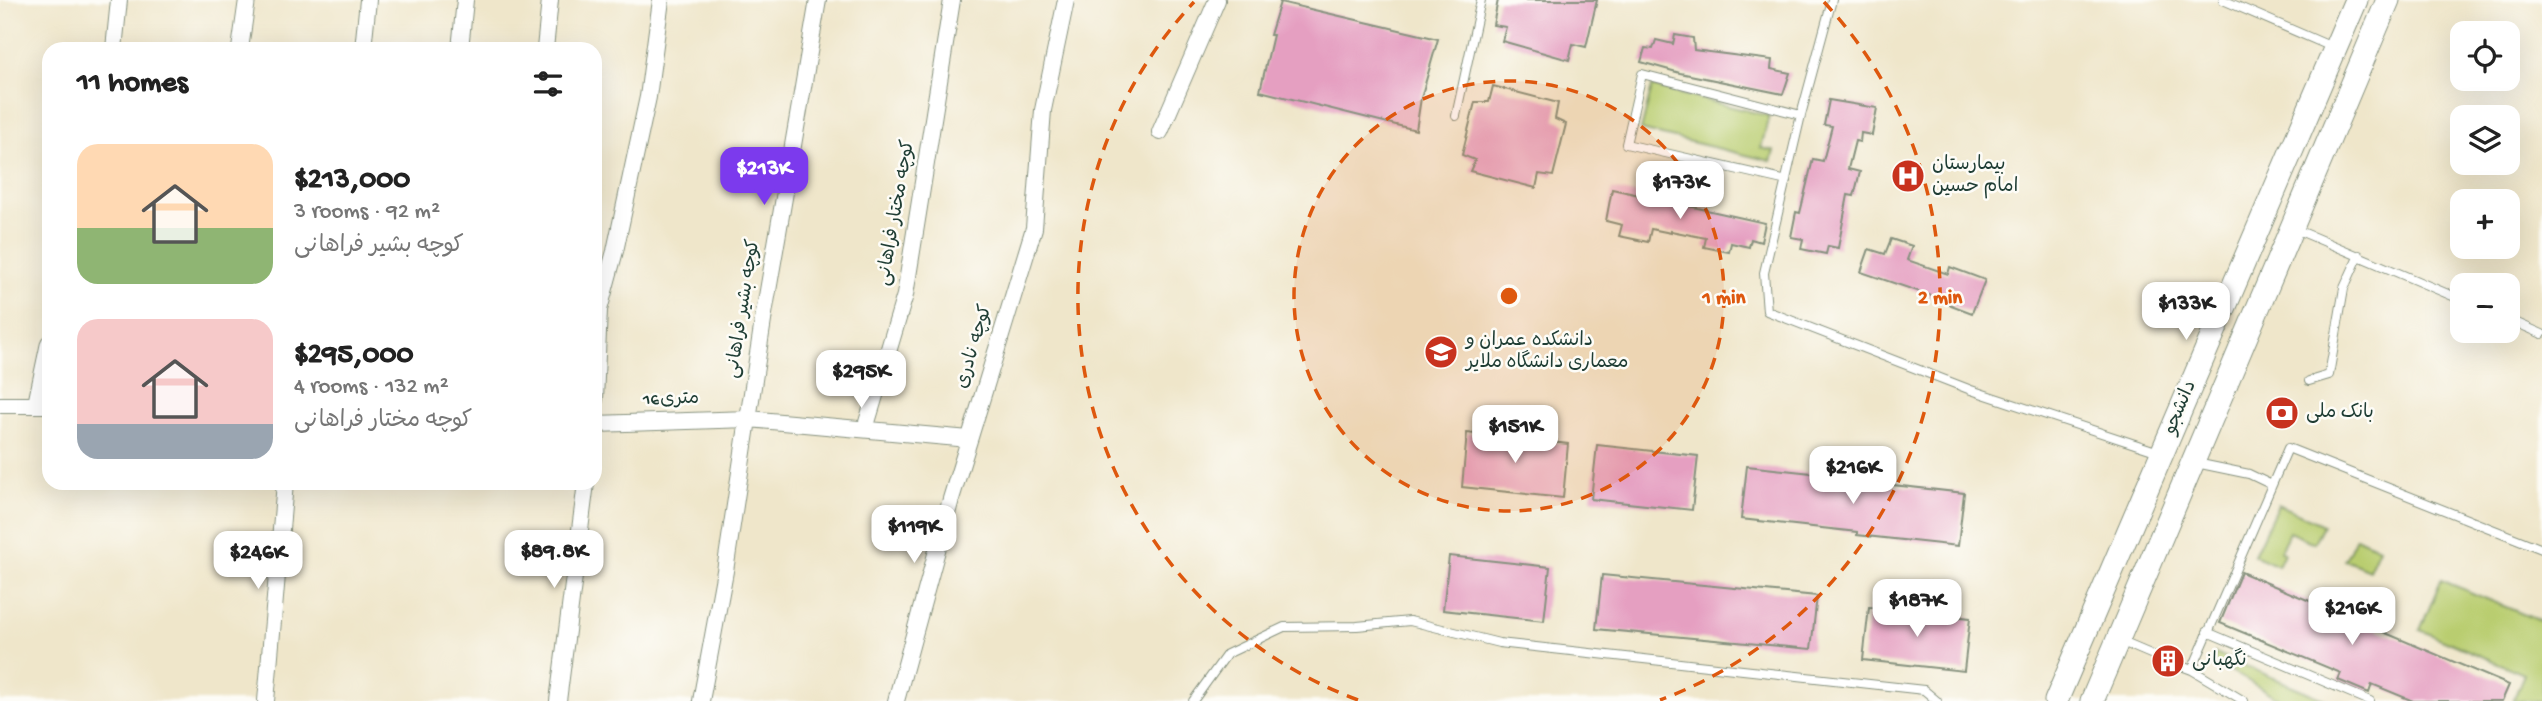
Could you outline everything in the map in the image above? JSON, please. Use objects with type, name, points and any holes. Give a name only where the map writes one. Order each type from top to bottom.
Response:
[{"type":"main road","name":"دانشجو","points":[[2056,701],[2356,0]]},
{"type":"main road","name":"دانشجو","points":[[2092,701],[2388,0]]},
{"type":"street","points":[[115,42],[119,0]]},
{"type":"street","points":[[241,42],[247,0]]},
{"type":"street","points":[[364,42],[368,0]]},
{"type":"street","points":[[461,42],[465,0]]},
{"type":"street","points":[[546,42],[550,0]]},
{"type":"street","points":[[602,299],[648,97],[661,0]]},
{"type":"street","name":"کوچه بشیر فراهانی","points":[[701,701],[818,0]]},
{"type":"street","name":"کوچه مختار فراهانی","points":[[865,429],[905,295],[952,0]]},
{"type":"street","name":"کوچه نادری","points":[[896,701],[969,439],[1034,228],[1043,110],[1066,0]]},
{"type":"street","points":[[1160,132],[1217,0]]},
{"type":"street","points":[[0,405],[42,405]]},
{"type":"street","name":"16متری","points":[[602,424],[749,419],[969,439]]},
{"type":"street","points":[[266,701],[284,490]]},
{"type":"street","points":[[558,701],[585,490]]},
{"type":"lane","points":[[1456,116],[1481,0]]},
{"type":"lane","points":[[1832,0],[1801,115],[1764,273],[1767,311],[1971,390],[2162,453]]},
{"type":"lane","points":[[2223,0],[2335,48]]},
{"type":"lane","points":[[1787,181],[1626,144],[1642,74],[1801,115]]},
{"type":"lane","points":[[2292,228],[2450,295]]},
{"type":"lane","points":[[2309,381],[2329,375],[2344,288],[2359,255]]},
{"type":"lane","points":[[2520,324],[2542,334]]},
{"type":"lane","points":[[2192,670],[2288,448],[2542,549]]},
{"type":"lane","points":[[2193,463],[2249,474],[2272,485]]},
{"type":"lane","points":[[1193,701],[1227,653],[1284,627],[1410,621],[1499,643],[1924,690],[1937,701]]},
{"type":"lane","points":[[2207,632],[2370,701]]},
{"type":"lane","points":[[2118,640],[2160,658]]},
{"type":"lane","points":[[2176,664],[2192,670],[2244,701]]},
{"type":"green space","points":[[1652,87],[1769,116],[1761,148],[1774,151],[1771,161],[1641,130]]},
{"type":"green space","points":[[2278,504],[2323,525],[2314,543],[2289,532],[2280,551],[2284,553],[2278,566],[2254,555]]},
{"type":"green space","points":[[2356,537],[2379,548],[2369,570],[2345,560]]},
{"type":"green space","points":[[2441,580],[2542,622],[2542,701],[2513,701],[2524,674],[2420,630]]},
{"type":"green space","points":[[2215,653],[2328,701],[2283,701],[2214,661]]},
{"type":"building","points":[[1498,0],[1597,0],[1586,47],[1573,44],[1569,60],[1502,41],[1506,27],[1493,25]]},
{"type":"building","points":[[1280,2],[1438,39],[1421,98],[1416,130],[1260,91],[1273,35],[1270,35]]},
{"type":"building","points":[[1675,35],[1693,38],[1694,50],[1772,60],[1771,69],[1790,73],[1783,94],[1680,73],[1641,62],[1645,48],[1653,49],[1656,40],[1673,44]]},
{"type":"building","points":[[1493,86],[1558,103],[1555,119],[1566,124],[1553,176],[1539,174],[1536,188],[1470,171],[1475,160],[1462,155],[1475,102],[1489,102]]},
{"type":"building","points":[[1829,100],[1877,108],[1872,135],[1861,133],[1860,142],[1855,141],[1848,169],[1860,172],[1854,196],[1848,195],[1838,248],[1828,246],[1826,254],[1801,249],[1803,239],[1791,237],[1796,212],[1800,213],[1813,159],[1823,161],[1832,126],[1824,125]]},
{"type":"building","points":[[1612,189],[1765,223],[1761,242],[1751,239],[1749,247],[1731,243],[1729,252],[1704,247],[1706,238],[1671,231],[1651,229],[1648,242],[1619,236],[1622,225],[1606,221]]},
{"type":"building","points":[[1891,239],[1912,246],[1907,260],[1948,274],[1950,267],[1985,280],[1972,313],[1938,298],[1861,272],[1869,249],[1885,254]]},
{"type":"building","points":[[1467,433],[1568,444],[1563,498],[1462,487]]},
{"type":"building","points":[[1597,445],[1698,456],[1692,510],[1591,499]]},
{"type":"building","points":[[1747,466],[1964,493],[1958,546],[1741,519]]},
{"type":"building","points":[[1449,556],[1550,567],[1544,621],[1443,610]]},
{"type":"building","points":[[2241,572],[2509,685],[2502,701],[2413,701],[2372,684],[2369,693],[2338,680],[2341,673],[2220,623]]},
{"type":"building","points":[[1602,575],[1817,596],[1811,649],[1596,629]]},
{"type":"building","points":[[1869,607],[1970,618],[1964,671],[1863,660]]},
{"type":"place","name":"بیمارستان امام حسین","points":[[1908,176]]},
{"type":"place","name":"دانشکده عمران و معماری دانشگاه ملایر","points":[[1441,352]]},
{"type":"place","name":"بانک ملی","points":[[2282,413]]},
{"type":"place","name":"نگهبانی","points":[[2168,661]]}]
